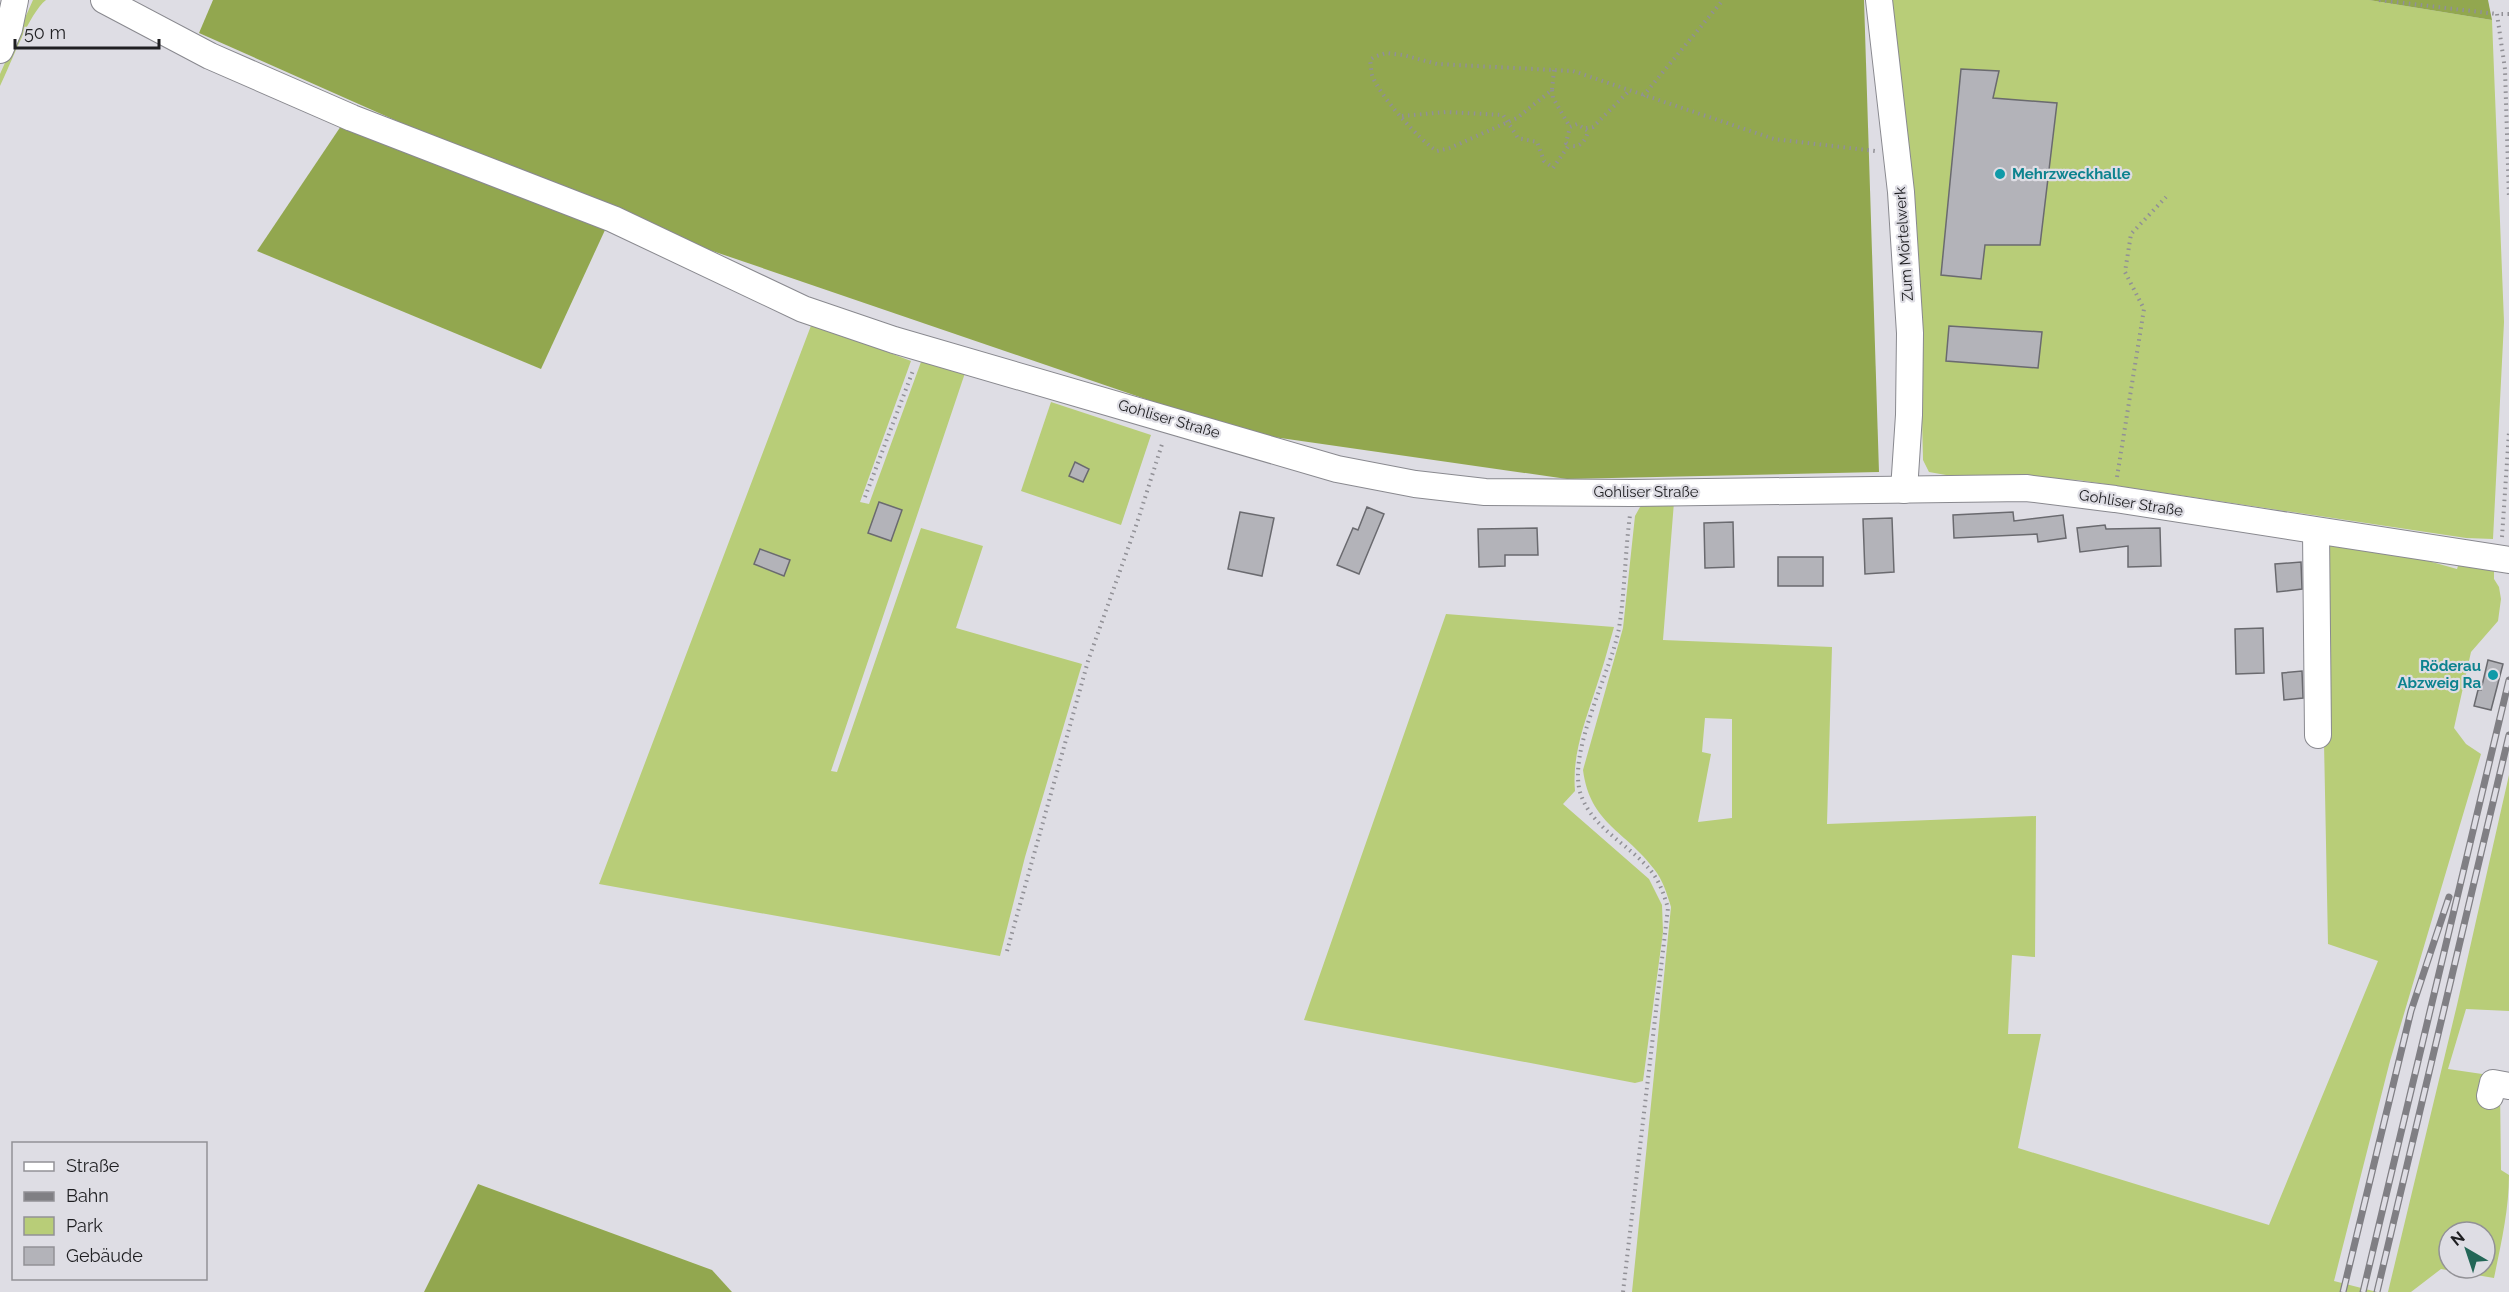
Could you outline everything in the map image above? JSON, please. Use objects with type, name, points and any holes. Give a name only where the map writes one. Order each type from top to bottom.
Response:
[{"type":"street","points":[[0,50],[9,29],[15,0]]},
{"type":"street","name":"Gohliser Straße","points":[[104,0],[221,61],[352,118],[614,219],[803,309],[922,348],[1328,466],[1415,484],[1485,492],[1632,493],[2026,488],[2115,499],[2504,559]]},
{"type":"street","name":"Zum Mörtelwerk","points":[[1879,0],[1896,154],[1910,333],[1910,415],[1904,490]]},
{"type":"street","points":[[2316,531],[2318,735]]},
{"type":"path","points":[[1643,96],[1723,0]]},
{"type":"path","points":[[2379,0],[2509,14]]},
{"type":"path","points":[[2497,14],[2505,69],[2509,199]]},
{"type":"path","points":[[1552,90],[1517,118],[1450,148],[1437,151],[1427,146],[1401,116],[1372,75],[1370,60],[1386,53],[1437,64],[1574,71],[1774,139],[1896,154]]},
{"type":"path","points":[[1554,70],[1553,98],[1570,127]]},
{"type":"path","points":[[1586,128],[1588,131],[1581,144],[1573,147],[1566,143],[1570,127],[1577,124],[1586,128],[1593,127],[1629,91]]},
{"type":"path","points":[[1401,116],[1446,112],[1503,115],[1518,138],[1537,142],[1544,161],[1553,168],[1569,145]]},
{"type":"path","points":[[2115,499],[2144,309],[2125,272],[2131,234],[2166,197]]},
{"type":"path","points":[[865,497],[922,348]]},
{"type":"path","points":[[1007,951],[1088,662],[1137,523],[1161,443],[1174,430],[1177,421]]},
{"type":"path","points":[[2504,559],[2503,533],[2509,432]]},
{"type":"path","points":[[1623,1292],[1668,908],[1662,889],[1651,871],[1605,830],[1592,814],[1581,795],[1578,774],[1587,730],[1618,628],[1632,493]]},
{"type":"green space","points":[[33,0],[46,0],[27,27],[0,86],[0,74]]},
{"type":"green space","points":[[213,0],[1864,0],[1879,472],[1567,479],[1245,433],[613,217],[199,33]]},
{"type":"green space","points":[[1890,0],[2369,0],[2492,20],[2504,322],[2493,539],[2466,538],[2078,480],[1946,475],[1929,472],[1923,460],[1919,287]]},
{"type":"green space","points":[[2369,0],[2488,0],[2492,20]]},
{"type":"green space","points":[[343,123],[605,230],[541,369],[257,251]]},
{"type":"green space","points":[[812,323],[911,361],[860,502],[869,504],[921,362],[965,373],[831,771],[837,772],[921,528],[983,546],[956,628],[1082,664],[1025,857],[1000,956],[599,884]]},
{"type":"green space","points":[[1051,402],[1151,435],[1121,525],[1021,491]]},
{"type":"green space","points":[[1647,502],[1674,502],[1663,640],[1832,647],[1827,824],[2036,816],[2035,957],[2012,955],[2008,1034],[2041,1034],[2018,1148],[2269,1225],[2378,961],[2328,944],[2320,540],[2414,557],[2457,569],[2459,563],[2494,570],[2494,579],[2499,587],[2501,599],[2498,621],[2471,652],[2454,728],[2466,744],[2481,754],[2390,1061],[2334,1281],[2377,1292],[1632,1292],[1671,907],[1662,882],[1654,869],[1611,826],[1593,803],[1583,770],[1623,628],[1635,516],[1640,507]],"holes":[[[1705,718],[1732,719],[1732,818],[1698,822],[1711,754],[1702,752]]]},
{"type":"green space","points":[[1446,614],[1614,627],[1580,740],[1575,765],[1575,791],[1563,804],[1649,879],[1662,905],[1663,932],[1643,1081],[1635,1083],[1304,1020]]},
{"type":"green space","points":[[2509,775],[2509,1011],[2466,1009],[2448,1069],[2489,1075],[2500,1088],[2501,1170],[2509,1175],[2509,1188],[2497,1263],[2497,1220],[2437,1220],[2437,1272],[2411,1292],[2388,1292]]},
{"type":"green space","points":[[478,1184],[712,1270],[732,1292],[424,1292]]},
{"type":"building","name":"Mehrzweckhalle","points":[[1961,69],[1999,71],[1993,98],[2057,103],[2040,245],[1985,245],[1981,279],[1941,275]]},
{"type":"building","points":[[1949,326],[2042,332],[2038,368],[1946,361]]},
{"type":"building","points":[[1075,462],[1089,469],[1083,482],[1069,476]]},
{"type":"building","points":[[879,502],[902,510],[891,541],[868,533]]},
{"type":"building","points":[[1367,507],[1384,514],[1359,574],[1337,565],[1353,528],[1358,530]]},
{"type":"building","points":[[1240,512],[1274,518],[1262,576],[1228,569]]},
{"type":"building","points":[[2013,512],[2014,521],[2063,515],[2066,538],[2038,542],[2037,534],[1954,538],[1953,515]]},
{"type":"building","points":[[1892,518],[1894,572],[1865,574],[1863,519]]},
{"type":"building","points":[[1733,522],[1734,567],[1705,568],[1704,523]]},
{"type":"building","points":[[2105,525],[2106,529],[2160,528],[2161,566],[2128,567],[2128,546],[2080,552],[2077,528]]},
{"type":"building","points":[[1537,528],[1538,555],[1505,555],[1505,566],[1479,567],[1478,529]]},
{"type":"building","points":[[760,549],[790,560],[784,576],[754,564]]},
{"type":"building","points":[[1778,557],[1823,557],[1823,586],[1778,586]]},
{"type":"building","points":[[2301,562],[2302,589],[2277,592],[2275,564]]},
{"type":"building","points":[[2263,628],[2264,673],[2236,674],[2235,629]]},
{"type":"building","points":[[2488,660],[2503,664],[2491,710],[2474,706],[2478,690],[2481,690]]},
{"type":"building","points":[[2302,671],[2303,698],[2284,700],[2282,673]]},
{"type":"railway","points":[[2363,1292],[2509,680]]},
{"type":"railway","points":[[2377,1292],[2509,735]]},
{"type":"railway","points":[[2343,1292],[2411,1011],[2449,897]]},
{"type":"place","name":"Mehrzweckhalle","points":[[2000,174]]},
{"type":"place","name":"Röderau Abzweig Ra","points":[[2493,675]]}]
